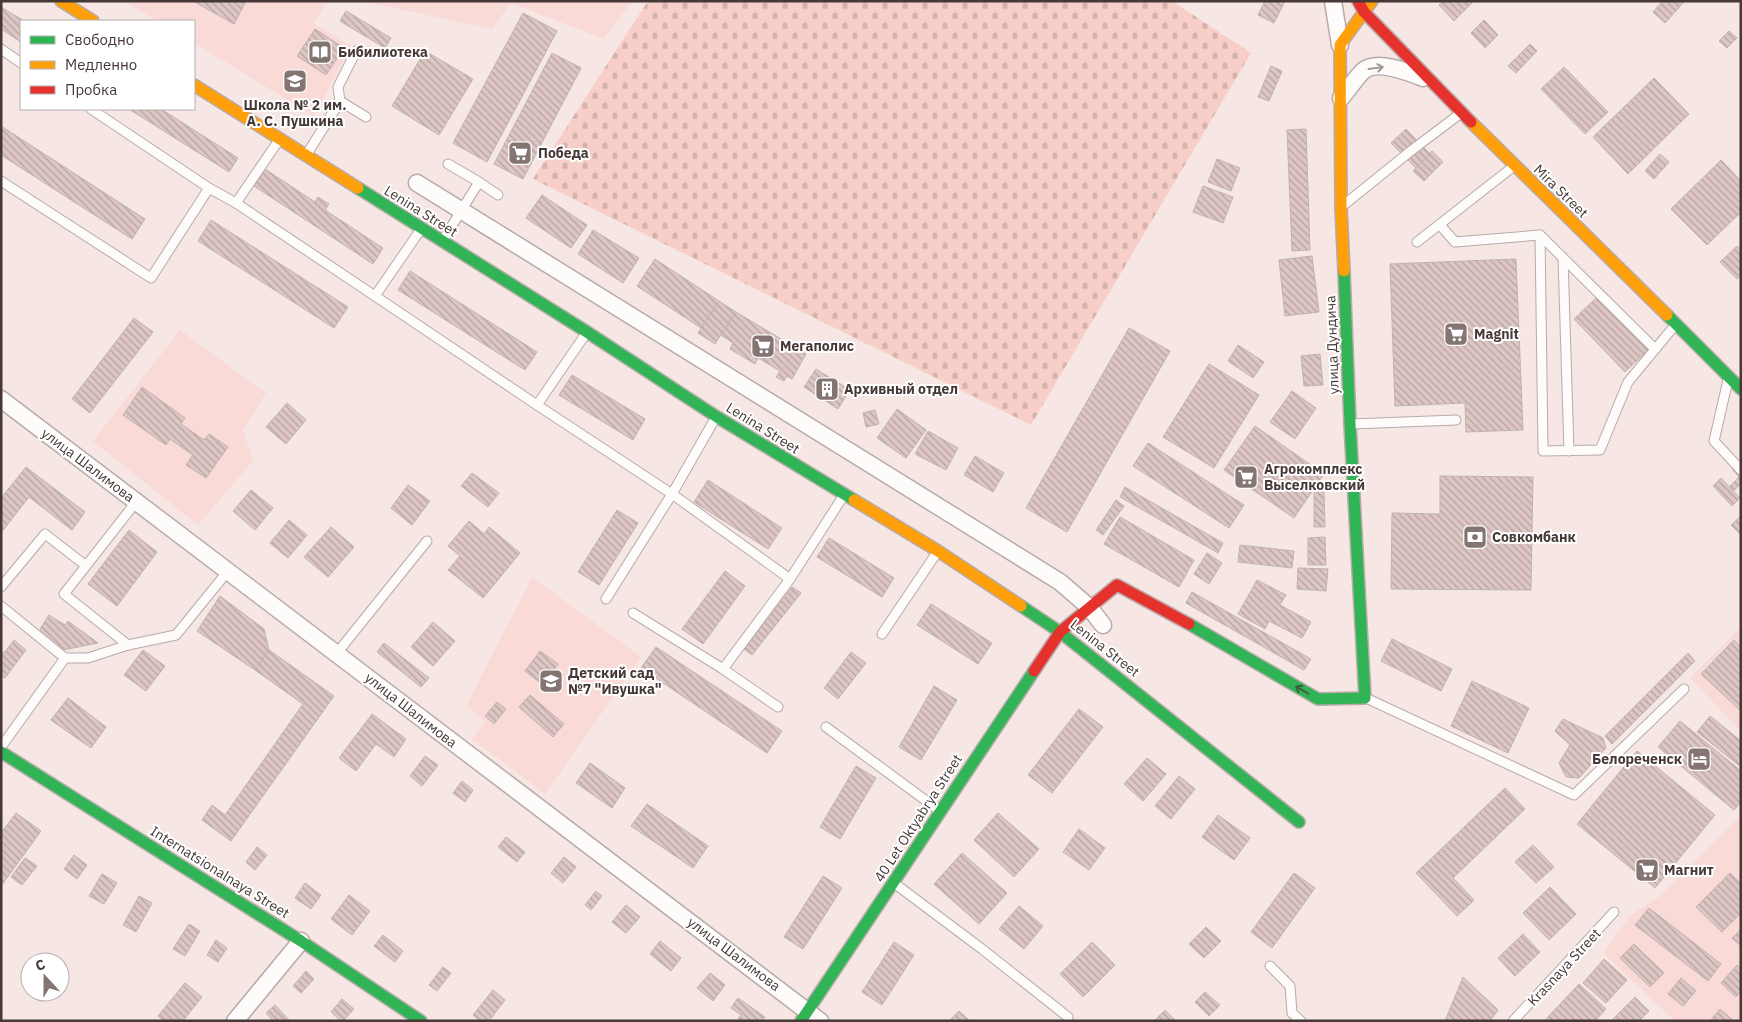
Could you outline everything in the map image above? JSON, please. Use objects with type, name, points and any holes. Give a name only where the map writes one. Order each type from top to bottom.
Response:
[{"type":"street","points":[[1333,1],[1340,45]]},
{"type":"street","points":[[1340,45],[1361,6],[1372,1]]},
{"type":"street","points":[[66,3],[92,20]]},
{"type":"street","name":"Mira Street","points":[[1361,6],[1428,80],[1741,389]]},
{"type":"street","name":"улица Дундича","points":[[1340,45],[1341,207],[1350,424],[1365,698]]},
{"type":"street","points":[[1340,98],[1364,70],[1381,66],[1401,69],[1428,80]]},
{"type":"street","name":"Lenina Street","points":[[195,86],[587,332],[717,417],[938,551],[1060,632],[1298,822]]},
{"type":"street","points":[[417,184],[1060,582],[1089,607],[1103,624]]},
{"type":"street","name":"улица Шалимова","points":[[1,399],[337,653],[810,1017]]},
{"type":"street","name":"40 Let Oktyabrya Street","points":[[810,1017],[893,883],[1060,632],[1117,585],[1158,606],[1318,699],[1365,698]]},
{"type":"street","name":"Internatsionalnaya Street","points":[[1,752],[301,941],[422,1021]]},
{"type":"street","points":[[235,1021],[301,941]]},
{"type":"lane","points":[[1,49],[20,62]]},
{"type":"lane","points":[[306,156],[340,101],[338,87],[356,51]]},
{"type":"lane","points":[[340,101],[366,117]]},
{"type":"lane","points":[[92,110],[209,188],[236,203],[672,494],[790,579]]},
{"type":"lane","points":[[1341,207],[1461,113]]},
{"type":"lane","points":[[236,203],[280,139]]},
{"type":"lane","points":[[448,164],[498,195]]},
{"type":"lane","points":[[1417,242],[1514,166]]},
{"type":"lane","points":[[1,181],[151,278],[209,188]]},
{"type":"lane","points":[[442,242],[479,182]]},
{"type":"lane","points":[[1440,225],[1454,242],[1540,236],[1655,349]]},
{"type":"lane","points":[[376,296],[421,229]]},
{"type":"lane","points":[[1540,236],[1543,451],[1600,450],[1628,382],[1676,323]]},
{"type":"lane","points":[[1563,258],[1569,451]]},
{"type":"lane","points":[[537,405],[587,332]]},
{"type":"lane","points":[[1729,378],[1714,441],[1741,470]]},
{"type":"lane","points":[[606,599],[672,494],[717,417]]},
{"type":"lane","points":[[1350,424],[1456,420]]},
{"type":"lane","points":[[724,669],[790,579],[844,495]]},
{"type":"lane","points":[[128,645],[64,594],[136,502]]},
{"type":"lane","points":[[1,587],[45,534],[85,566]]},
{"type":"lane","points":[[337,653],[427,541]]},
{"type":"lane","points":[[882,634],[938,551]]},
{"type":"lane","points":[[1,606],[65,658],[88,658],[128,645],[176,635],[228,572]]},
{"type":"lane","points":[[633,613],[724,669],[778,708]]},
{"type":"lane","points":[[1,747],[65,658]]},
{"type":"lane","points":[[1365,698],[1574,796],[1684,689]]},
{"type":"lane","points":[[826,727],[940,812]]},
{"type":"lane","points":[[893,883],[982,949],[1068,1017]]},
{"type":"lane","name":"Krasnaya Street","points":[[1513,1021],[1614,912]]},
{"type":"lane","points":[[1270,966],[1290,986],[1292,1013],[1301,1021]]},
{"type":"shaded area","name":"Школа № 2 им. А. С. Пушкина","points":[[124,1],[328,1],[313,23],[351,46],[314,116],[195,44],[195,20],[155,20]]},
{"type":"shaded area","points":[[362,1],[632,1],[604,39],[511,3],[492,29]]},
{"type":"shaded area","points":[[180,330],[266,393],[243,430],[253,461],[198,525],[93,441]]},
{"type":"shaded area","name":"Детский сад №7 \"Ивушка\"","points":[[532,577],[641,657],[545,794],[472,739],[485,722],[467,705]]},
{"type":"shaded area","points":[[1741,627],[1741,731],[1690,678]]},
{"type":"shaded area","points":[[1741,815],[1741,1021],[1675,1021],[1603,953],[1630,916],[1660,896]]},
{"type":"green space","points":[[648,1],[1172,1],[1251,53],[1031,425],[533,179]]},
{"type":"building","points":[[193,1],[246,1],[234,24]]},
{"type":"building","points":[[1265,1],[1285,1],[1274,23],[1258,15]]},
{"type":"building","points":[[1443,1],[1474,1],[1454,21],[1439,5]]},
{"type":"building","points":[[1663,1],[1685,1],[1665,23],[1653,12]]},
{"type":"building","points":[[1,7],[22,20],[20,20],[20,41],[1,29]]},
{"type":"building","points":[[346,11],[391,38],[385,48],[340,21]]},
{"type":"building","points":[[523,13],[557,31],[487,162],[453,143]]},
{"type":"building","points":[[1484,20],[1498,35],[1485,48],[1471,33]]},
{"type":"building","name":"Бибилиотека","points":[[315,29],[344,48],[326,75],[297,56]]},
{"type":"building","points":[[1729,31],[1737,38],[1727,48],[1719,41]]},
{"type":"building","points":[[1530,44],[1537,51],[1516,73],[1508,66]]},
{"type":"building","points":[[425,51],[473,79],[439,135],[392,106]]},
{"type":"building","points":[[552,53],[581,68],[523,179],[494,164]]},
{"type":"building","points":[[1271,66],[1282,71],[1269,101],[1258,97]]},
{"type":"building","points":[[1564,67],[1608,112],[1585,134],[1541,89]]},
{"type":"building","points":[[1654,78],[1689,114],[1628,174],[1593,137]]},
{"type":"building","points":[[131,110],[163,110],[238,158],[229,172]]},
{"type":"building","points":[[1,126],[145,219],[132,239],[1,155]]},
{"type":"building","points":[[1306,129],[1310,250],[1292,251],[1287,130]]},
{"type":"building","points":[[1406,129],[1435,159],[1421,173],[1391,143]]},
{"type":"building","points":[[1432,151],[1443,162],[1424,181],[1413,171]]},
{"type":"building","points":[[1660,154],[1669,162],[1654,179],[1645,171]]},
{"type":"building","points":[[1217,159],[1240,168],[1231,191],[1208,182]]},
{"type":"building","points":[[1721,160],[1741,181],[1741,212],[1707,245],[1671,209]]},
{"type":"building","points":[[262,167],[315,202],[318,197],[329,204],[325,210],[383,248],[373,264],[251,184]]},
{"type":"building","points":[[1203,186],[1233,197],[1223,223],[1193,212]]},
{"type":"building","points":[[542,195],[587,225],[571,248],[526,218]]},
{"type":"building","points":[[211,220],[348,307],[334,328],[198,241]]},
{"type":"building","points":[[593,230],[639,258],[623,283],[578,254]]},
{"type":"building","points":[[1737,246],[1741,250],[1741,276],[1737,279],[1720,262]]},
{"type":"building","points":[[1312,256],[1319,312],[1285,316],[1279,260]]},
{"type":"building","points":[[655,259],[719,301],[701,328],[637,286]]},
{"type":"building","name":"Magnit","points":[[1516,259],[1523,430],[1466,432],[1465,403],[1395,406],[1390,264]]},
{"type":"building","points":[[410,271],[537,352],[525,370],[398,290]]},
{"type":"building","points":[[1597,297],[1648,350],[1625,372],[1574,319]]},
{"type":"building","points":[[719,301],[736,312],[715,344],[698,333]]},
{"type":"building","name":"Мегаполис","points":[[736,312],[806,354],[792,379],[787,376],[784,381],[776,377],[780,371],[758,358],[755,364],[730,349],[733,343],[721,335]]},
{"type":"building","points":[[134,318],[153,332],[90,413],[72,399]]},
{"type":"building","points":[[1129,328],[1170,351],[1067,532],[1026,508]]},
{"type":"building","points":[[1238,345],[1264,362],[1253,378],[1228,361]]},
{"type":"building","points":[[1320,354],[1323,385],[1304,386],[1301,356]]},
{"type":"building","points":[[1209,364],[1259,395],[1214,468],[1163,437]]},
{"type":"building","name":"Архивный отдел","points":[[816,369],[850,390],[838,409],[804,387]]},
{"type":"building","points":[[572,375],[645,419],[633,440],[559,395]]},
{"type":"building","points":[[142,387],[185,418],[181,424],[204,440],[209,434],[228,447],[206,478],[186,465],[193,455],[170,439],[166,445],[123,415]]},
{"type":"building","points":[[1292,391],[1316,408],[1295,439],[1270,422]]},
{"type":"building","points":[[287,403],[306,420],[286,444],[266,427]]},
{"type":"building","points":[[897,409],[926,430],[906,458],[877,438]]},
{"type":"building","points":[[875,410],[879,424],[866,427],[863,413]]},
{"type":"building","points":[[1255,426],[1324,474],[1294,518],[1224,470]]},
{"type":"building","points":[[928,431],[958,448],[946,470],[915,454]]},
{"type":"building","points":[[1148,443],[1244,505],[1229,528],[1133,466]]},
{"type":"building","points":[[975,456],[1004,473],[993,492],[964,475]]},
{"type":"building","points":[[1741,461],[1741,484],[1731,493],[1727,489],[1739,477],[1732,469]]},
{"type":"building","points":[[26,467],[85,512],[72,530],[29,497],[1,533],[1,498]]},
{"type":"building","points":[[472,473],[499,493],[488,507],[461,486]]},
{"type":"building","points":[[1440,476],[1533,477],[1531,590],[1391,589],[1392,513],[1440,514]]},
{"type":"building","points":[[1721,478],[1740,498],[1732,506],[1713,486]]},
{"type":"building","points":[[708,480],[782,528],[768,549],[694,502]]},
{"type":"building","points":[[408,485],[430,501],[412,525],[391,508]]},
{"type":"building","points":[[1125,487],[1223,543],[1218,553],[1120,497]]},
{"type":"building","points":[[251,490],[273,508],[255,530],[233,511]]},
{"type":"building","points":[[1314,492],[1324,492],[1325,527],[1314,527]]},
{"type":"building","points":[[1116,500],[1124,506],[1103,535],[1096,530]]},
{"type":"building","points":[[617,510],[638,523],[599,585],[578,572]]},
{"type":"building","points":[[1741,516],[1741,535],[1731,525]]},
{"type":"building","points":[[1120,517],[1194,560],[1179,587],[1104,544]]},
{"type":"building","points":[[289,520],[307,535],[288,558],[270,543]]},
{"type":"building","points":[[469,521],[484,534],[489,527],[520,553],[483,598],[448,570],[460,556],[448,546]]},
{"type":"building","points":[[331,527],[354,547],[328,577],[304,557]]},
{"type":"building","points":[[129,530],[157,552],[117,606],[88,584]]},
{"type":"building","points":[[1325,537],[1326,565],[1308,565],[1308,538]]},
{"type":"building","points":[[829,538],[894,578],[882,597],[817,557]]},
{"type":"building","points":[[1240,545],[1294,551],[1292,568],[1238,562]]},
{"type":"building","points":[[1207,553],[1222,563],[1209,584],[1194,574]]},
{"type":"building","points":[[1298,568],[1328,569],[1326,591],[1297,589]]},
{"type":"building","points":[[725,571],[745,586],[703,644],[682,629]]},
{"type":"building","points":[[1257,580],[1286,595],[1280,605],[1311,622],[1302,638],[1269,621],[1265,629],[1238,614]]},
{"type":"building","points":[[792,587],[801,593],[752,655],[744,649]]},
{"type":"building","points":[[1192,592],[1311,659],[1304,670],[1186,603]]},
{"type":"building","points":[[220,596],[264,629],[269,650],[255,670],[197,631]]},
{"type":"building","points":[[931,604],[992,643],[978,664],[917,625]]},
{"type":"building","points":[[49,615],[65,625],[68,621],[98,643],[63,650],[42,637],[40,629]]},
{"type":"building","points":[[433,622],[455,641],[433,666],[411,647]]},
{"type":"building","points":[[1392,639],[1452,669],[1441,691],[1381,661]]},
{"type":"building","points":[[14,640],[26,650],[5,678],[1,676],[1,652],[4,653]]},
{"type":"building","points":[[1734,640],[1741,647],[1741,711],[1701,674]]},
{"type":"building","points":[[384,643],[429,678],[421,687],[377,652]]},
{"type":"building","points":[[656,647],[782,731],[767,753],[641,668]]},
{"type":"building","points":[[143,650],[165,666],[146,691],[124,675]]},
{"type":"building","points":[[269,650],[334,696],[231,841],[202,820],[212,805],[225,815],[303,704],[255,670]]},
{"type":"building","points":[[540,651],[558,664],[543,685],[525,671]]},
{"type":"building","points":[[851,652],[866,663],[838,699],[824,688]]},
{"type":"building","points":[[1688,653],[1695,661],[1612,744],[1605,736]]},
{"type":"building","points":[[1472,681],[1529,708],[1508,753],[1451,726]]},
{"type":"building","points":[[934,686],[957,700],[921,760],[899,747]]},
{"type":"building","points":[[530,695],[564,724],[553,737],[519,707]]},
{"type":"building","points":[[68,698],[106,727],[91,748],[51,720]]},
{"type":"building","points":[[497,702],[506,709],[494,724],[485,716]]},
{"type":"building","points":[[1079,709],[1103,727],[1052,793],[1028,775]]},
{"type":"building","points":[[372,714],[406,739],[394,757],[376,744],[356,771],[339,758]]},
{"type":"building","points":[[1710,716],[1741,741],[1741,767],[1697,732]]},
{"type":"building","points":[[1563,719],[1603,738],[1606,748],[1579,778],[1566,777],[1559,763],[1570,745],[1555,731]]},
{"type":"building","name":"Белореченск","points":[[1680,721],[1741,771],[1741,802],[1734,810],[1658,747]]},
{"type":"building","points":[[1637,751],[1715,815],[1655,888],[1577,824]]},
{"type":"building","points":[[425,756],[438,765],[422,786],[410,776]]},
{"type":"building","points":[[1147,758],[1166,774],[1143,801],[1124,784]]},
{"type":"building","points":[[590,763],[625,788],[612,808],[576,783]]},
{"type":"building","points":[[856,766],[876,778],[840,839],[820,827]]},
{"type":"building","points":[[1179,776],[1195,789],[1171,819],[1155,806]]},
{"type":"building","points":[[462,781],[473,790],[465,802],[453,793]]},
{"type":"building","points":[[1505,788],[1525,809],[1453,878],[1474,900],[1457,916],[1416,873]]},
{"type":"building","points":[[647,804],[708,846],[693,868],[631,826]]},
{"type":"building","points":[[16,813],[41,831],[1,886],[1,833]]},
{"type":"building","points":[[998,813],[1039,849],[1014,877],[974,840]]},
{"type":"building","points":[[1218,815],[1250,838],[1234,860],[1202,837]]},
{"type":"building","points":[[1079,829],[1105,848],[1089,870],[1063,852]]},
{"type":"building","points":[[506,837],[525,852],[517,862],[498,847]]},
{"type":"building","points":[[1533,845],[1554,867],[1536,883],[1515,862]]},
{"type":"building","points":[[257,847],[267,855],[255,870],[246,862]]},
{"type":"building","points":[[962,853],[1007,893],[979,924],[934,884]]},
{"type":"building","points":[[74,855],[87,865],[77,879],[64,869]]},
{"type":"building","points":[[564,857],[576,867],[563,883],[551,873]]},
{"type":"building","points":[[25,858],[37,866],[22,885],[11,877]]},
{"type":"building","points":[[1294,873],[1315,888],[1272,948],[1251,932]]},
{"type":"building","points":[[1730,873],[1741,884],[1741,913],[1722,932],[1696,907]]},
{"type":"building","points":[[102,874],[117,883],[104,904],[89,896]]},
{"type":"building","points":[[823,876],[842,888],[803,949],[784,937]]},
{"type":"building","points":[[305,883],[321,895],[311,909],[295,898]]},
{"type":"building","points":[[1550,887],[1576,914],[1549,940],[1523,913]]},
{"type":"building","points":[[596,891],[602,896],[591,910],[585,905]]},
{"type":"building","points":[[349,895],[370,911],[352,935],[331,919]]},
{"type":"building","points":[[139,896],[152,903],[136,932],[123,925]]},
{"type":"building","points":[[626,905],[640,917],[626,933],[612,922]]},
{"type":"building","points":[[1019,906],[1043,926],[1024,949],[999,929]]},
{"type":"building","points":[[1649,908],[1721,964],[1708,981],[1635,925]]},
{"type":"building","points":[[189,924],[200,931],[185,956],[173,949]]},
{"type":"building","points":[[1206,927],[1221,941],[1204,958],[1189,944]]},
{"type":"building","points":[[1741,929],[1741,946],[1732,938]]},
{"type":"building","points":[[1523,934],[1540,952],[1515,976],[1498,958]]},
{"type":"building","points":[[383,935],[403,951],[395,962],[374,946]]},
{"type":"building","points":[[216,940],[227,948],[218,962],[207,955]]},
{"type":"building","points":[[660,941],[681,958],[671,971],[650,954]]},
{"type":"building","points":[[894,942],[914,955],[882,1005],[862,992]]},
{"type":"building","points":[[1092,942],[1115,965],[1083,997],[1060,974]]},
{"type":"building","points":[[1634,944],[1664,973],[1650,987],[1620,958]]},
{"type":"building","points":[[1604,959],[1627,980],[1606,1003],[1583,983]]},
{"type":"building","points":[[1737,965],[1741,969],[1741,991],[1736,997],[1721,983]]},
{"type":"building","points":[[443,967],[451,973],[437,991],[429,985]]},
{"type":"building","points":[[306,971],[314,979],[301,993],[293,986]]},
{"type":"building","points":[[710,973],[725,985],[713,1001],[697,988]]},
{"type":"building","points":[[1463,977],[1498,1010],[1490,1021],[1445,1021]]},
{"type":"building","points":[[1681,978],[1696,991],[1683,1006],[1668,994]]},
{"type":"building","points":[[185,983],[202,997],[183,1021],[164,1021],[158,1016]]},
{"type":"building","points":[[1579,984],[1606,1009],[1595,1021],[1544,1021]]},
{"type":"building","points":[[493,990],[505,1000],[489,1021],[480,1021],[473,1015]]},
{"type":"building","points":[[1205,992],[1220,1005],[1209,1016],[1195,1002]]},
{"type":"building","points":[[1635,997],[1649,1011],[1639,1021],[1614,1021],[1613,1019]]},
{"type":"building","points":[[738,998],[765,1017],[762,1021],[737,1021],[741,1015],[731,1008]]},
{"type":"building","points":[[342,999],[354,1009],[341,1021],[331,1012]]},
{"type":"building","points":[[275,1005],[290,1021],[273,1021],[266,1013]]},
{"type":"building","points":[[1720,1009],[1734,1021],[1710,1021]]},
{"type":"building","points":[[1165,1010],[1176,1021],[1154,1021]]},
{"type":"building","points":[[959,1011],[970,1021],[949,1021]]},
{"type":"traffic: fast","points":[[358,188],[587,332],[717,417],[854,500]]},
{"type":"traffic: fast","points":[[1189,624],[1318,699],[1365,698],[1350,424],[1344,271]]},
{"type":"traffic: fast","points":[[1667,315],[1741,389]]},
{"type":"traffic: fast","points":[[1021,606],[1060,632],[1299,822]]},
{"type":"traffic: fast","points":[[801,1021],[1034,671]]},
{"type":"traffic: fast","points":[[1,752],[301,941],[421,1021]]},
{"type":"traffic: slow","points":[[61,1],[91,20]]},
{"type":"traffic: slow","points":[[1344,271],[1341,207],[1340,45],[1372,1]]},
{"type":"traffic: slow","points":[[195,86],[358,188]]},
{"type":"traffic: slow","points":[[1471,122],[1667,315]]},
{"type":"traffic: slow","points":[[854,500],[938,551],[1021,606]]},
{"type":"traffic: jam","points":[[1358,1],[1364,12],[1471,122]]},
{"type":"traffic: jam","points":[[1034,671],[1060,632],[1117,585],[1189,624]]},
{"type":"place","name":"Бибилиотека","points":[[320,52]]},
{"type":"place","name":"Школа № 2 им. А. С. Пушкина","points":[[295,81]]},
{"type":"place","name":"Победа","points":[[520,153]]},
{"type":"place","name":"Magnit","points":[[1456,334]]},
{"type":"place","name":"Мегаполис","points":[[763,346]]},
{"type":"place","name":"Архивный отдел","points":[[827,389]]},
{"type":"place","name":"Агрокомплекс Выселковский","points":[[1246,477]]},
{"type":"place","name":"Совкомбанк","points":[[1475,537]]},
{"type":"place","name":"Детский сад №7 \"Ивушка\"","points":[[551,681]]},
{"type":"place","name":"Белореченск","points":[[1699,759]]},
{"type":"place","name":"Магнит","points":[[1647,870]]}]
